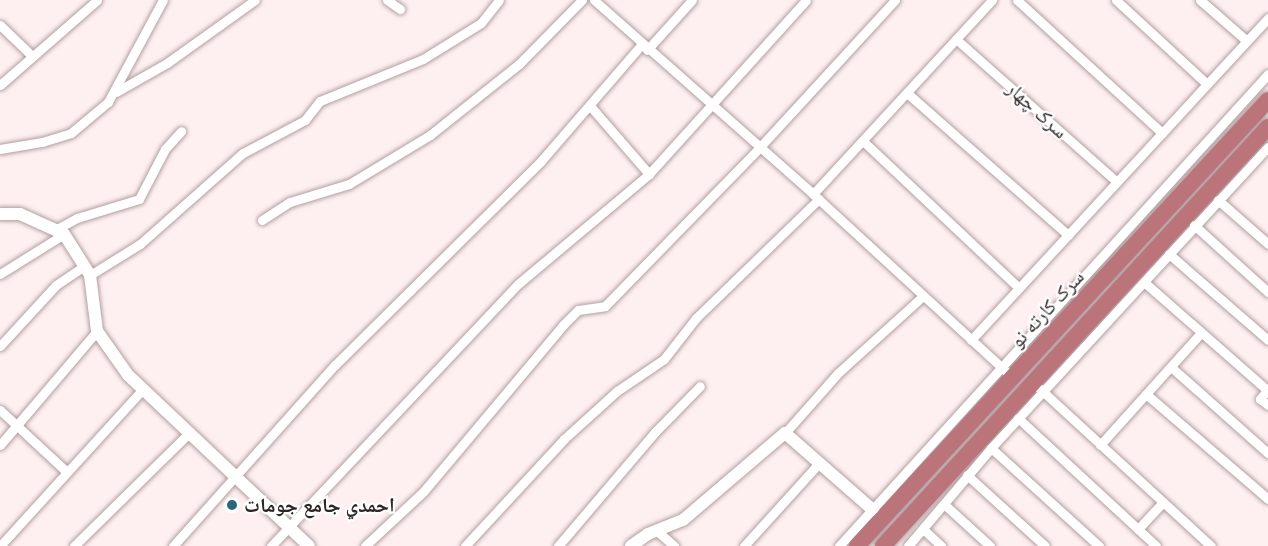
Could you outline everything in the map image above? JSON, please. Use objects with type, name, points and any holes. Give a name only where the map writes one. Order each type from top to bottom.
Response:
[{"type":"highway","name":"سرک کارته نو","points":[[857,546],[1006,372],[1268,100]]},
{"type":"highway","name":"سرک کارته نو","points":[[883,546],[1037,386],[1268,127]]},
{"type":"street","points":[[0,85],[97,0]]},
{"type":"street","points":[[0,148],[42,142],[71,133],[114,93],[167,63],[255,0]]},
{"type":"street","points":[[387,0],[400,9]]},
{"type":"street","points":[[0,346],[56,285],[140,244],[243,153],[305,120],[320,101],[423,59],[481,23],[499,0]]},
{"type":"street","points":[[262,220],[291,202],[349,184],[430,135],[519,64],[582,0]]},
{"type":"street","points":[[594,0],[644,47],[816,196],[1006,372]]},
{"type":"street","points":[[173,546],[335,366],[541,161],[644,47],[692,0]]},
{"type":"street","points":[[271,546],[518,284],[649,174],[806,0]]},
{"type":"street","points":[[365,546],[423,492],[563,325],[578,310],[605,306],[759,148],[895,0]]},
{"type":"street","points":[[465,546],[564,439],[616,391],[664,359],[696,318],[816,196],[862,141],[992,0]]},
{"type":"street","points":[[1017,0],[1162,133]]},
{"type":"street","points":[[1116,0],[1207,84]]},
{"type":"street","points":[[1200,0],[1247,41]]},
{"type":"street","points":[[114,93],[160,1]]},
{"type":"street","points":[[971,340],[1268,18]]},
{"type":"street","points":[[0,25],[32,57]]},
{"type":"street","name":"سرک چهار","points":[[956,39],[1117,182]]},
{"type":"street","points":[[839,546],[1006,372],[1268,74]]},
{"type":"street","points":[[907,93],[1068,235]]},
{"type":"street","points":[[591,106],[649,174]]},
{"type":"street","points":[[0,274],[77,218],[139,199],[165,148],[181,131]]},
{"type":"street","points":[[862,141],[1019,288]]},
{"type":"street","points":[[908,546],[945,505],[966,475],[1018,418],[1037,386],[1144,282],[1268,147]]},
{"type":"street","points":[[1218,200],[1268,244]]},
{"type":"street","points":[[0,214],[20,214],[60,232],[87,271],[97,331],[142,390],[236,474],[309,546]]},
{"type":"street","points":[[1194,225],[1268,292]]},
{"type":"street","points":[[1169,254],[1268,340]]},
{"type":"street","points":[[1144,282],[1200,334],[1268,390],[1260,399],[1268,405]]},
{"type":"street","points":[[631,546],[683,520],[785,433],[862,350],[923,296]]},
{"type":"street","points":[[0,445],[97,331]]},
{"type":"street","points":[[1100,445],[1200,334]]},
{"type":"street","points":[[1171,367],[1268,453]]},
{"type":"street","points":[[558,546],[655,432],[700,386]]},
{"type":"street","points":[[1037,386],[1211,546]]},
{"type":"street","points":[[0,546],[142,390]]},
{"type":"street","points":[[1146,394],[1268,499]]},
{"type":"street","points":[[0,410],[67,472]]},
{"type":"street","points":[[1018,418],[1156,546]]},
{"type":"street","points":[[74,546],[190,432]]},
{"type":"street","points":[[785,433],[873,510]]},
{"type":"street","points":[[991,448],[1099,546]]},
{"type":"street","points":[[744,546],[819,463]]},
{"type":"street","points":[[966,475],[1045,546]]},
{"type":"street","points":[[1138,529],[1162,502]]},
{"type":"street","points":[[945,505],[990,546]]},
{"type":"street","points":[[923,529],[941,546]]},
{"type":"street","points":[[657,531],[674,546]]},
{"type":"place","name":"احمدي جامع جومات","points":[[232,505]]}]
